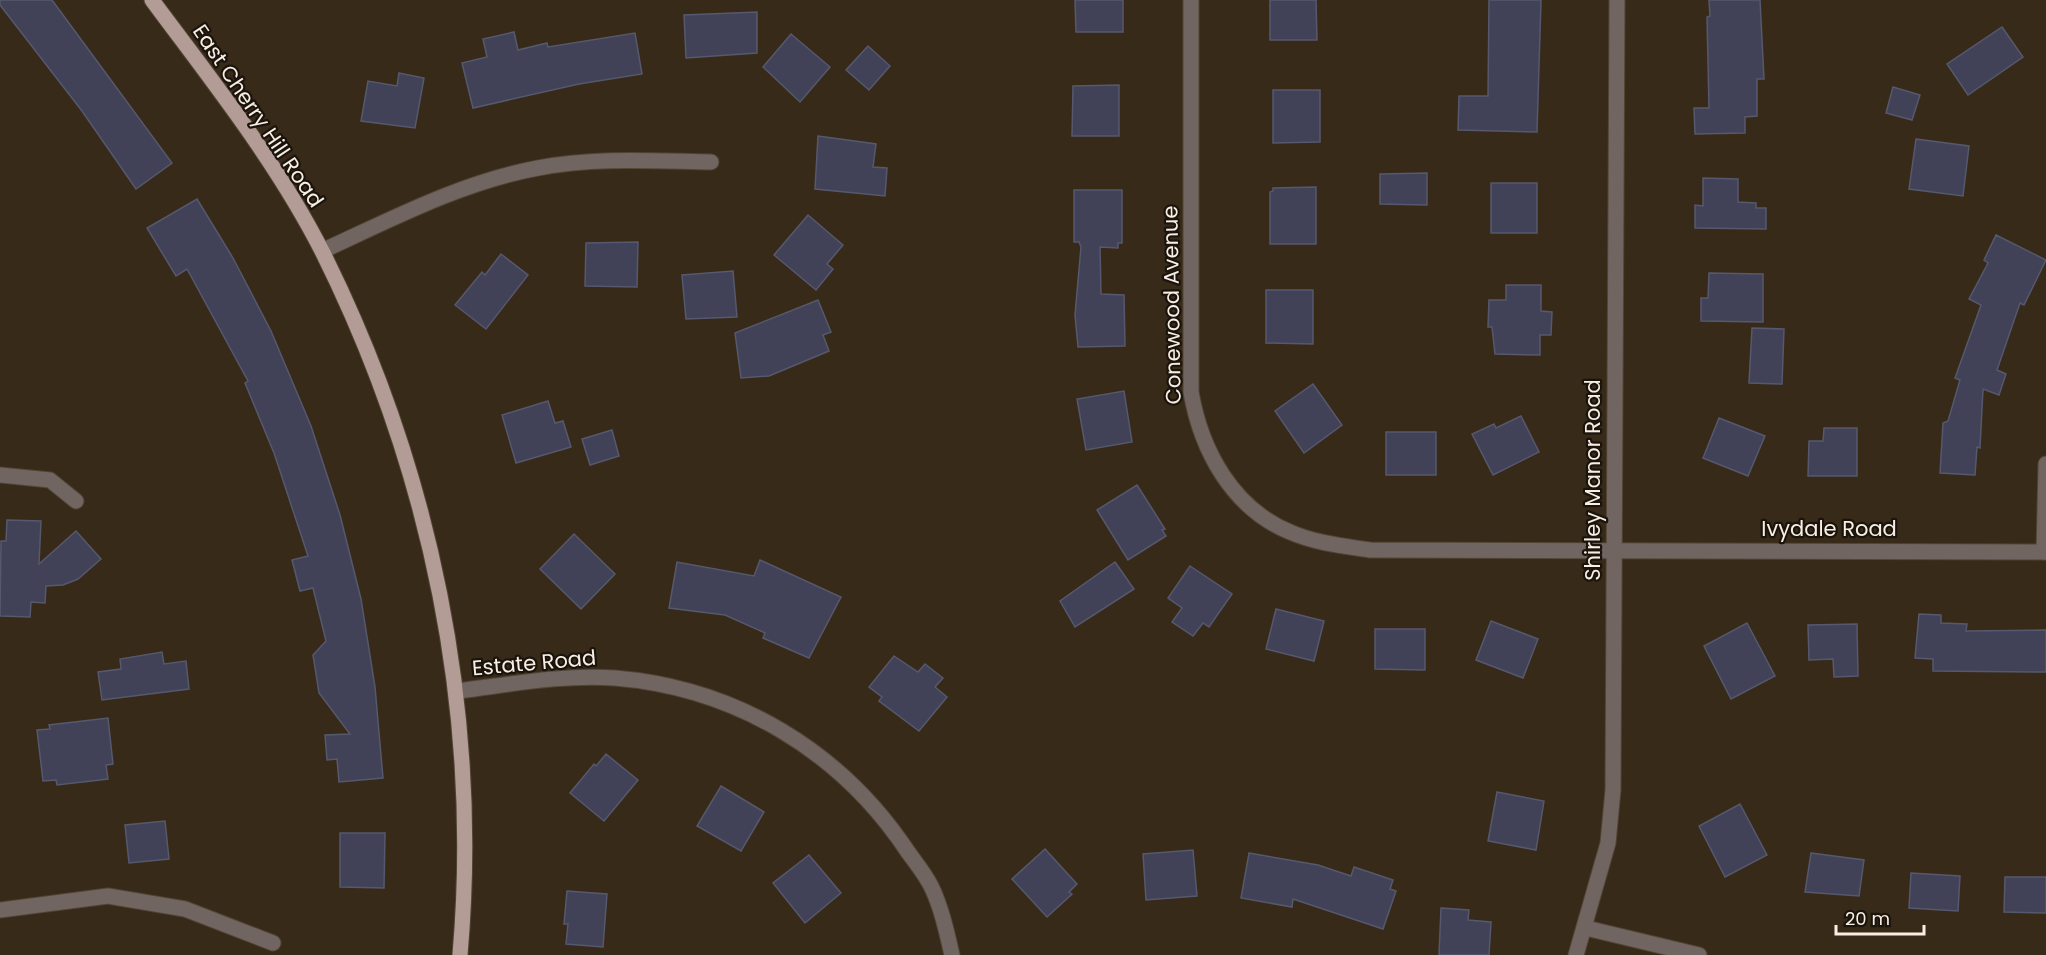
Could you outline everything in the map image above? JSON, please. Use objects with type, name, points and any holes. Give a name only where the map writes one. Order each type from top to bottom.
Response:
[{"type":"main road","name":"East Cherry Hill Road","points":[[152,0],[229,104],[277,174],[322,251],[362,338],[393,420],[421,507],[440,592],[457,691],[465,782],[465,894],[460,955]]},
{"type":"street","name":"Conewood Avenue","points":[[1191,0],[1191,392],[1196,421],[1207,452],[1228,483],[1256,512],[1288,532],[1324,544],[1370,550],[1614,549]]},
{"type":"street","name":"Shirley Manor Road","points":[[1576,955],[1586,928],[1608,843],[1613,790],[1617,0]]},
{"type":"street","points":[[322,251],[423,205],[484,181],[538,168],[611,160],[711,162]]},
{"type":"street","points":[[2045,552],[2046,464]]},
{"type":"street","points":[[0,475],[50,480],[76,501]]},
{"type":"street","name":"Ivydale Road","points":[[1614,549],[2045,552]]},
{"type":"street","name":"Estate Road","points":[[457,691],[557,679],[613,678],[663,684],[716,698],[766,721],[815,751],[842,774],[860,790],[895,832],[931,886],[952,955]]},
{"type":"street","points":[[0,910],[108,896],[185,909],[273,943]]},
{"type":"street","points":[[1586,928],[1699,955]]},
{"type":"building","points":[[0,0],[52,0],[172,163],[136,189],[82,111],[0,5]]},
{"type":"building","points":[[1075,0],[1123,0],[1123,32],[1076,32]]},
{"type":"building","points":[[1270,0],[1316,0],[1317,40],[1270,40]]},
{"type":"building","points":[[1489,0],[1541,0],[1537,132],[1458,130],[1459,96],[1488,96]]},
{"type":"building","points":[[1709,0],[1760,0],[1764,79],[1757,79],[1757,116],[1745,117],[1745,133],[1695,134],[1694,108],[1709,108],[1707,17],[1710,16]]},
{"type":"building","points":[[757,12],[757,53],[686,58],[684,15]]},
{"type":"building","points":[[2002,27],[2023,57],[1968,95],[1947,64]]},
{"type":"building","points":[[514,32],[518,50],[547,43],[548,47],[635,33],[642,74],[579,84],[473,108],[462,63],[487,57],[483,39]]},
{"type":"building","points":[[791,34],[830,67],[800,102],[763,67]]},
{"type":"building","points":[[868,46],[890,66],[869,90],[846,70]]},
{"type":"building","points":[[399,73],[424,78],[415,128],[361,121],[368,81],[397,86]]},
{"type":"building","points":[[1119,85],[1119,136],[1072,136],[1073,86]]},
{"type":"building","points":[[1893,87],[1920,95],[1912,120],[1886,113]]},
{"type":"building","points":[[1273,90],[1320,90],[1320,142],[1273,143]]},
{"type":"building","points":[[818,136],[876,144],[873,167],[887,168],[885,196],[815,189]]},
{"type":"building","points":[[1916,139],[1969,146],[1963,196],[1909,189]]},
{"type":"building","points":[[1427,173],[1427,205],[1380,204],[1380,174]]},
{"type":"building","points":[[1703,178],[1738,179],[1738,202],[1756,203],[1756,208],[1766,208],[1766,229],[1695,228],[1695,205],[1703,206]]},
{"type":"building","points":[[1491,183],[1537,183],[1537,233],[1491,233]]},
{"type":"building","points":[[1316,187],[1316,244],[1270,244],[1270,192],[1273,188]]},
{"type":"building","points":[[1074,190],[1122,190],[1122,243],[1118,243],[1118,248],[1100,247],[1101,294],[1124,295],[1125,346],[1078,347],[1075,315],[1081,247],[1079,242],[1074,242]]},
{"type":"building","points":[[197,199],[233,258],[271,331],[311,426],[340,515],[361,599],[375,687],[383,778],[339,782],[337,759],[327,760],[325,735],[350,734],[319,693],[313,655],[326,641],[313,588],[300,591],[292,560],[308,556],[274,453],[245,383],[248,381],[187,269],[176,276],[147,228]]},
{"type":"building","points":[[808,215],[843,245],[827,264],[833,269],[816,290],[774,255]]},
{"type":"building","points":[[1996,235],[2046,260],[2024,305],[2020,303],[1997,370],[2006,374],[1999,395],[1983,389],[1980,448],[1977,447],[1975,475],[1940,473],[1943,423],[1948,421],[1960,380],[1955,378],[1981,305],[1969,299],[1988,263],[1984,260]]},
{"type":"building","points":[[638,242],[637,287],[585,286],[586,243]]},
{"type":"building","points":[[501,254],[528,275],[486,329],[455,305],[482,272],[485,275]]},
{"type":"building","points":[[733,271],[737,317],[686,319],[682,275]]},
{"type":"building","points":[[1709,273],[1763,274],[1763,322],[1701,321],[1701,298],[1708,298]]},
{"type":"building","points":[[1506,285],[1541,285],[1541,311],[1552,312],[1551,335],[1540,335],[1540,355],[1495,354],[1492,327],[1488,327],[1489,300],[1506,300]]},
{"type":"building","points":[[1266,290],[1313,290],[1313,344],[1266,343]]},
{"type":"building","points":[[818,300],[831,332],[823,335],[829,351],[769,376],[741,378],[735,333]]},
{"type":"building","points":[[1752,328],[1784,329],[1782,384],[1749,383]]},
{"type":"building","points":[[1313,384],[1342,425],[1304,453],[1275,411]]},
{"type":"building","points":[[1124,391],[1132,442],[1086,450],[1077,399]]},
{"type":"building","points":[[548,401],[555,423],[563,421],[571,447],[516,463],[502,415]]},
{"type":"building","points":[[1521,416],[1539,452],[1493,475],[1472,434],[1494,424],[1496,428]]},
{"type":"building","points":[[1719,418],[1765,436],[1748,476],[1703,458]]},
{"type":"building","points":[[1824,428],[1857,428],[1857,476],[1808,476],[1809,441],[1823,441]]},
{"type":"building","points":[[612,430],[619,456],[590,465],[582,439]]},
{"type":"building","points":[[1386,432],[1436,432],[1436,475],[1386,475]]},
{"type":"building","points":[[1137,485],[1165,529],[1162,530],[1166,536],[1128,560],[1097,510]]},
{"type":"building","points":[[7,520],[41,521],[39,564],[76,531],[101,559],[78,579],[63,585],[46,586],[45,603],[31,602],[30,617],[0,616],[1,541],[6,541]]},
{"type":"building","points":[[574,534],[615,574],[581,609],[540,569]]},
{"type":"building","points":[[760,560],[841,597],[809,658],[763,638],[765,633],[725,615],[669,608],[677,562],[754,576]]},
{"type":"building","points":[[1115,562],[1134,589],[1075,627],[1060,601]]},
{"type":"building","points":[[1190,566],[1232,594],[1209,627],[1203,623],[1193,636],[1172,622],[1182,608],[1168,598]]},
{"type":"building","points":[[1276,609],[1324,621],[1314,661],[1266,649]]},
{"type":"building","points":[[1919,614],[1941,615],[1941,623],[1967,624],[1966,631],[2046,630],[2046,672],[1933,671],[1933,659],[1915,658]]},
{"type":"building","points":[[1491,621],[1538,639],[1523,678],[1476,660]]},
{"type":"building","points":[[1747,623],[1775,676],[1731,699],[1704,646]]},
{"type":"building","points":[[1857,624],[1858,676],[1834,677],[1833,659],[1809,660],[1808,625]]},
{"type":"building","points":[[1375,629],[1425,629],[1425,670],[1375,669]]},
{"type":"building","points":[[162,652],[164,664],[186,661],[189,689],[102,700],[98,672],[121,669],[120,659]]},
{"type":"building","points":[[894,656],[918,672],[925,664],[943,678],[935,687],[947,697],[919,731],[879,701],[882,697],[869,687]]},
{"type":"building","points":[[108,718],[113,764],[106,765],[108,779],[57,785],[56,780],[43,781],[37,730],[50,729],[49,725]]},
{"type":"building","points":[[606,754],[638,780],[604,821],[570,793],[594,764],[596,766]]},
{"type":"building","points":[[721,786],[764,812],[741,851],[697,826]]},
{"type":"building","points":[[1497,792],[1544,801],[1536,850],[1488,841]]},
{"type":"building","points":[[1740,804],[1767,855],[1725,877],[1699,826]]},
{"type":"building","points":[[165,821],[169,859],[129,863],[125,825]]},
{"type":"building","points":[[340,833],[385,833],[384,888],[340,887]]},
{"type":"building","points":[[1045,849],[1077,884],[1069,892],[1072,894],[1047,917],[1012,879]]},
{"type":"building","points":[[1193,850],[1197,896],[1146,900],[1143,854]]},
{"type":"building","points":[[1249,853],[1318,865],[1351,876],[1354,867],[1393,880],[1390,889],[1396,891],[1383,929],[1293,899],[1292,907],[1241,898]]},
{"type":"building","points":[[1811,853],[1864,860],[1859,896],[1805,892]]},
{"type":"building","points":[[809,855],[841,893],[805,923],[773,883]]},
{"type":"building","points":[[1911,873],[1960,876],[1958,911],[1909,908]]},
{"type":"building","points":[[2005,877],[2046,877],[2046,913],[2004,912]]},
{"type":"building","points":[[567,891],[607,894],[603,947],[566,944],[568,924],[564,924]]},
{"type":"building","points":[[1441,908],[1469,910],[1468,920],[1491,922],[1489,955],[1439,955]]}]
